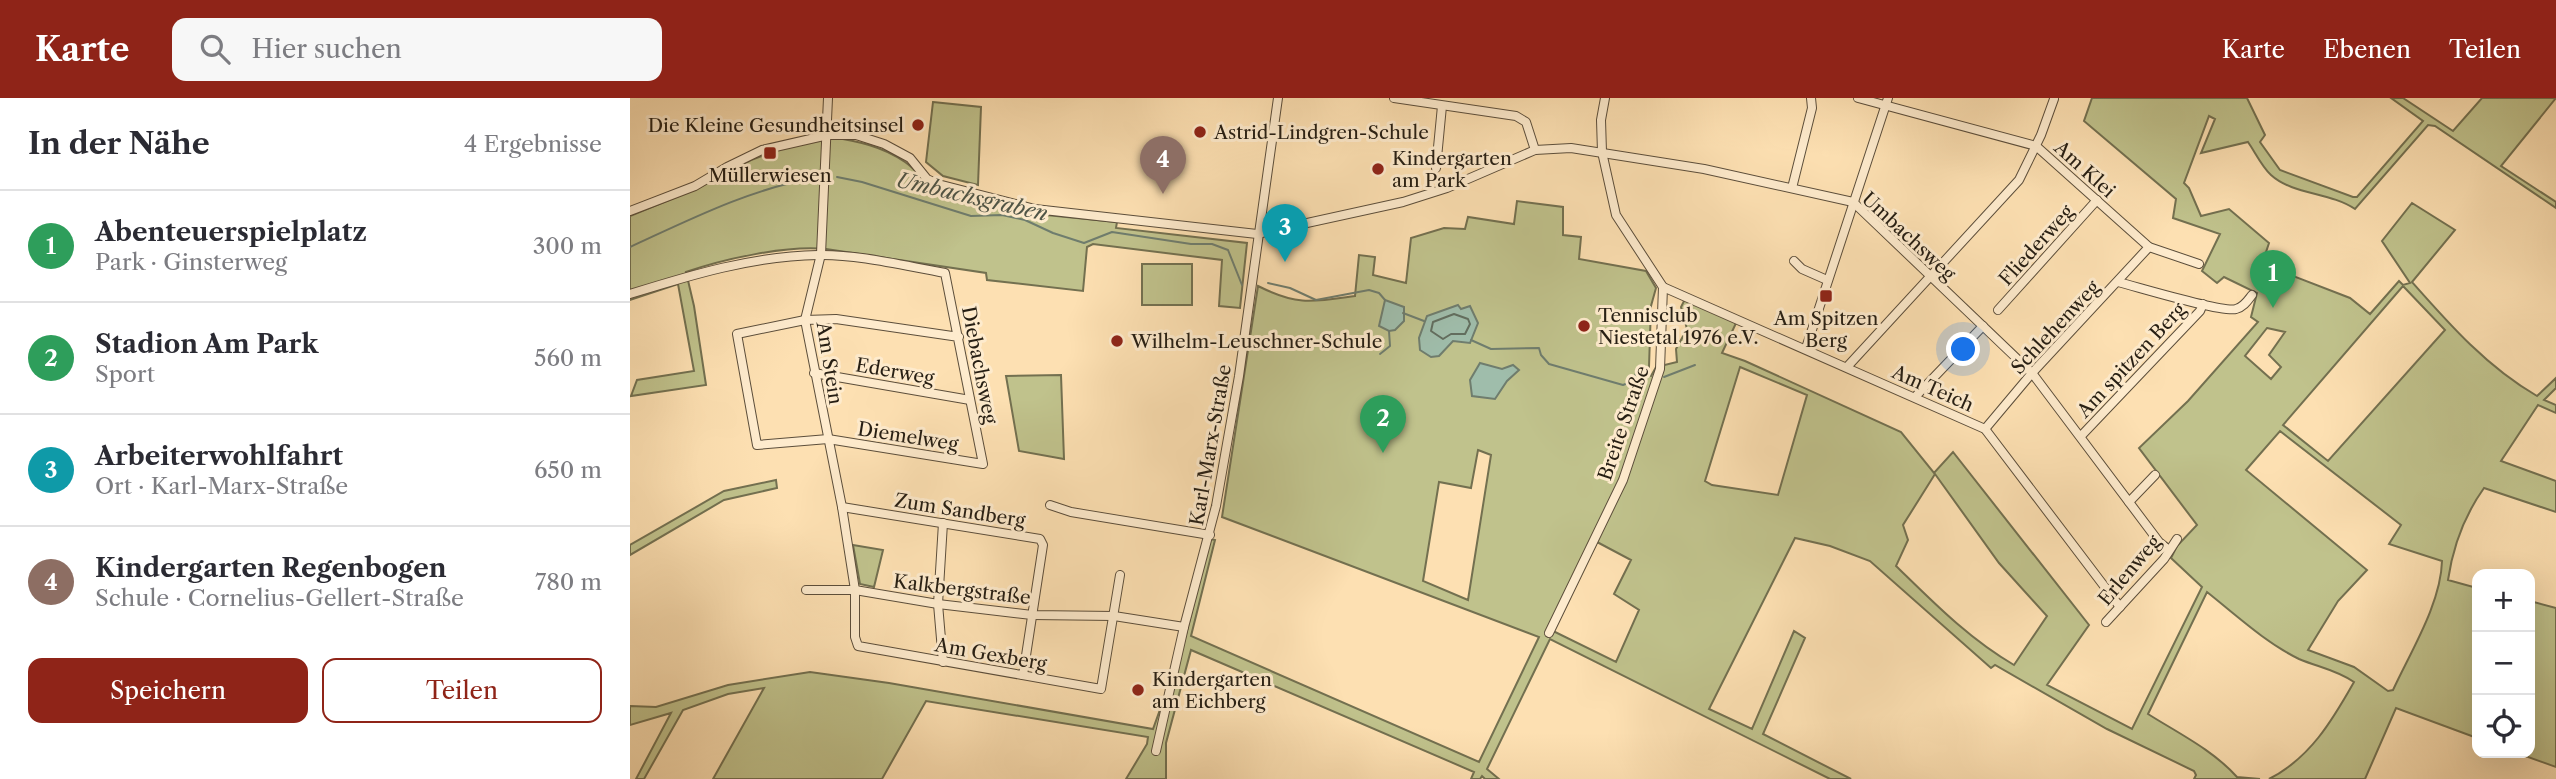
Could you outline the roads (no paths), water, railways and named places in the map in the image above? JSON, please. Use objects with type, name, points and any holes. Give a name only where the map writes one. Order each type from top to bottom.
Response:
[{"type":"street","name":"Am Stein","points":[[828,98],[821,254],[805,320],[842,507],[855,590]]},
{"type":"street","name":"Karl-Marx-Straße","points":[[1156,751],[1184,627],[1210,535],[1238,383],[1278,98]]},
{"type":"street","points":[[1394,98],[1516,116],[1526,122],[1535,150]]},
{"type":"street","points":[[1605,98],[1601,120],[1602,152],[1616,215],[1664,287]]},
{"type":"street","points":[[1792,188],[1812,108],[1811,98]]},
{"type":"street","name":"Am Klei","points":[[1858,98],[1887,101],[2036,146],[2149,247],[2199,264]]},
{"type":"street","points":[[1847,367],[2019,180],[2036,146],[2054,99]]},
{"type":"street","points":[[1806,348],[1887,101]]},
{"type":"street","points":[[1436,168],[1442,106]]},
{"type":"street","name":"Umbachsweg","points":[[630,211],[695,186],[762,150],[828,135],[856,135],[884,144],[910,158],[927,179],[938,184],[1035,209],[1257,234],[1425,196],[1535,150],[1571,148],[1602,152],[1704,169],[1792,188],[1853,202],[2032,373],[2159,542],[2169,550]]},
{"type":"street","name":"Fliederweg","points":[[1998,310],[2097,200]]},
{"type":"street","name":"Schlehenweg","points":[[1985,429],[2032,373],[2149,247]]},
{"type":"street","points":[[630,294],[707,270],[821,254]]},
{"type":"street","name":"Diebachsweg","points":[[821,254],[945,273],[983,464]]},
{"type":"street","points":[[1794,261],[1802,269],[1827,280]]},
{"type":"street","points":[[2118,282],[2235,310],[2245,304],[2252,295]]},
{"type":"street","name":"Am Teich","points":[[1664,287],[1985,429],[2120,607]]},
{"type":"street","name":"Breite Straße","points":[[1549,633],[1623,480],[1637,443],[1660,369],[1664,287]]},
{"type":"street","name":"Am spitzen Berg","points":[[2081,436],[2200,311],[2203,304]]},
{"type":"street","points":[[805,320],[836,319],[959,337]]},
{"type":"street","name":"Diemelweg","points":[[805,320],[737,334],[757,445],[828,439],[983,464]]},
{"type":"street","points":[[1915,397],[1983,326]]},
{"type":"street","name":"Ederweg","points":[[814,373],[970,400]]},
{"type":"street","points":[[2129,502],[2155,475]]},
{"type":"street","points":[[1051,505],[1071,512],[1210,535]]},
{"type":"street","name":"Zum Sandberg","points":[[842,507],[1040,540],[1043,545],[1032,615]]},
{"type":"street","points":[[943,523],[938,604],[943,662]]},
{"type":"street","name":"Erlenweg","points":[[2106,622],[2164,559],[2177,538]]},
{"type":"street","points":[[1114,616],[1120,575]]},
{"type":"street","name":"Kalkbergstraße","points":[[806,590],[855,590],[938,604],[1032,615],[1114,616],[1184,627]]},
{"type":"street","name":"Am Gexberg","points":[[855,590],[855,637],[858,646],[1101,689],[1114,616]]},
{"type":"street","points":[[1023,675],[1032,615]]},
{"type":"water","points":[[1385,300],[1404,307],[1404,321],[1395,330],[1389,331],[1379,326]]},
{"type":"water","points":[[1458,305],[1461,309],[1470,306],[1478,323],[1470,343],[1453,341],[1439,356],[1431,357],[1420,350],[1419,338],[1427,316]]},
{"type":"water","points":[[1480,363],[1502,369],[1513,365],[1519,370],[1507,381],[1495,399],[1472,396],[1470,380]]},
{"type":"waterway","name":"Umbachsgraben","points":[[837,177],[862,182],[971,216],[1002,215],[1025,220],[1084,243],[1112,232],[1191,244],[1212,244],[1228,250],[1242,285]]},
{"type":"waterway","name":"Umbachsgraben","points":[[630,247],[743,198],[814,178]]},
{"type":"waterway","name":"Umbachsgraben","points":[[1268,283],[1290,288],[1316,300],[1369,290],[1379,293],[1385,300]]},
{"type":"waterway","name":"Umbachsgraben","points":[[1403,313],[1424,321]]},
{"type":"waterway","points":[[1380,354],[1390,346],[1389,331]]},
{"type":"waterway","name":"Umbachsgraben","points":[[1471,340],[1491,349],[1539,348],[1549,364],[1623,385],[1633,381],[1636,373]]},
{"type":"waterway","name":"Umbachsgraben","points":[[1664,377],[1695,365]]},
{"type":"place","name":"Die Kleine Gesundheitsinsel","points":[[918,125]]},
{"type":"place","name":"Astrid-Lindgren-Schule","points":[[1200,132]]},
{"type":"place","name":"Müllerwiesen","points":[[770,153]]},
{"type":"place","name":"Kindergarten am Park","points":[[1378,169]]},
{"type":"place","name":"Kindergarten Regenbogen","points":[[1163,194]]},
{"type":"place","name":"Arbeiterwohlfahrt","points":[[1285,262]]},
{"type":"place","name":"Am Spitzen Berg","points":[[1826,296]]},
{"type":"place","name":"Abenteuerspielplatz","points":[[2273,308]]},
{"type":"place","name":"Tennisclub Niestetal 1976 e.V.","points":[[1584,326]]},
{"type":"place","name":"Wilhelm-Leuschner-Schule","points":[[1117,341]]},
{"type":"place","name":"Stadion Am Park","points":[[1383,453]]},
{"type":"place","name":"Kindergarten am Eichberg","points":[[1138,690]]}]
